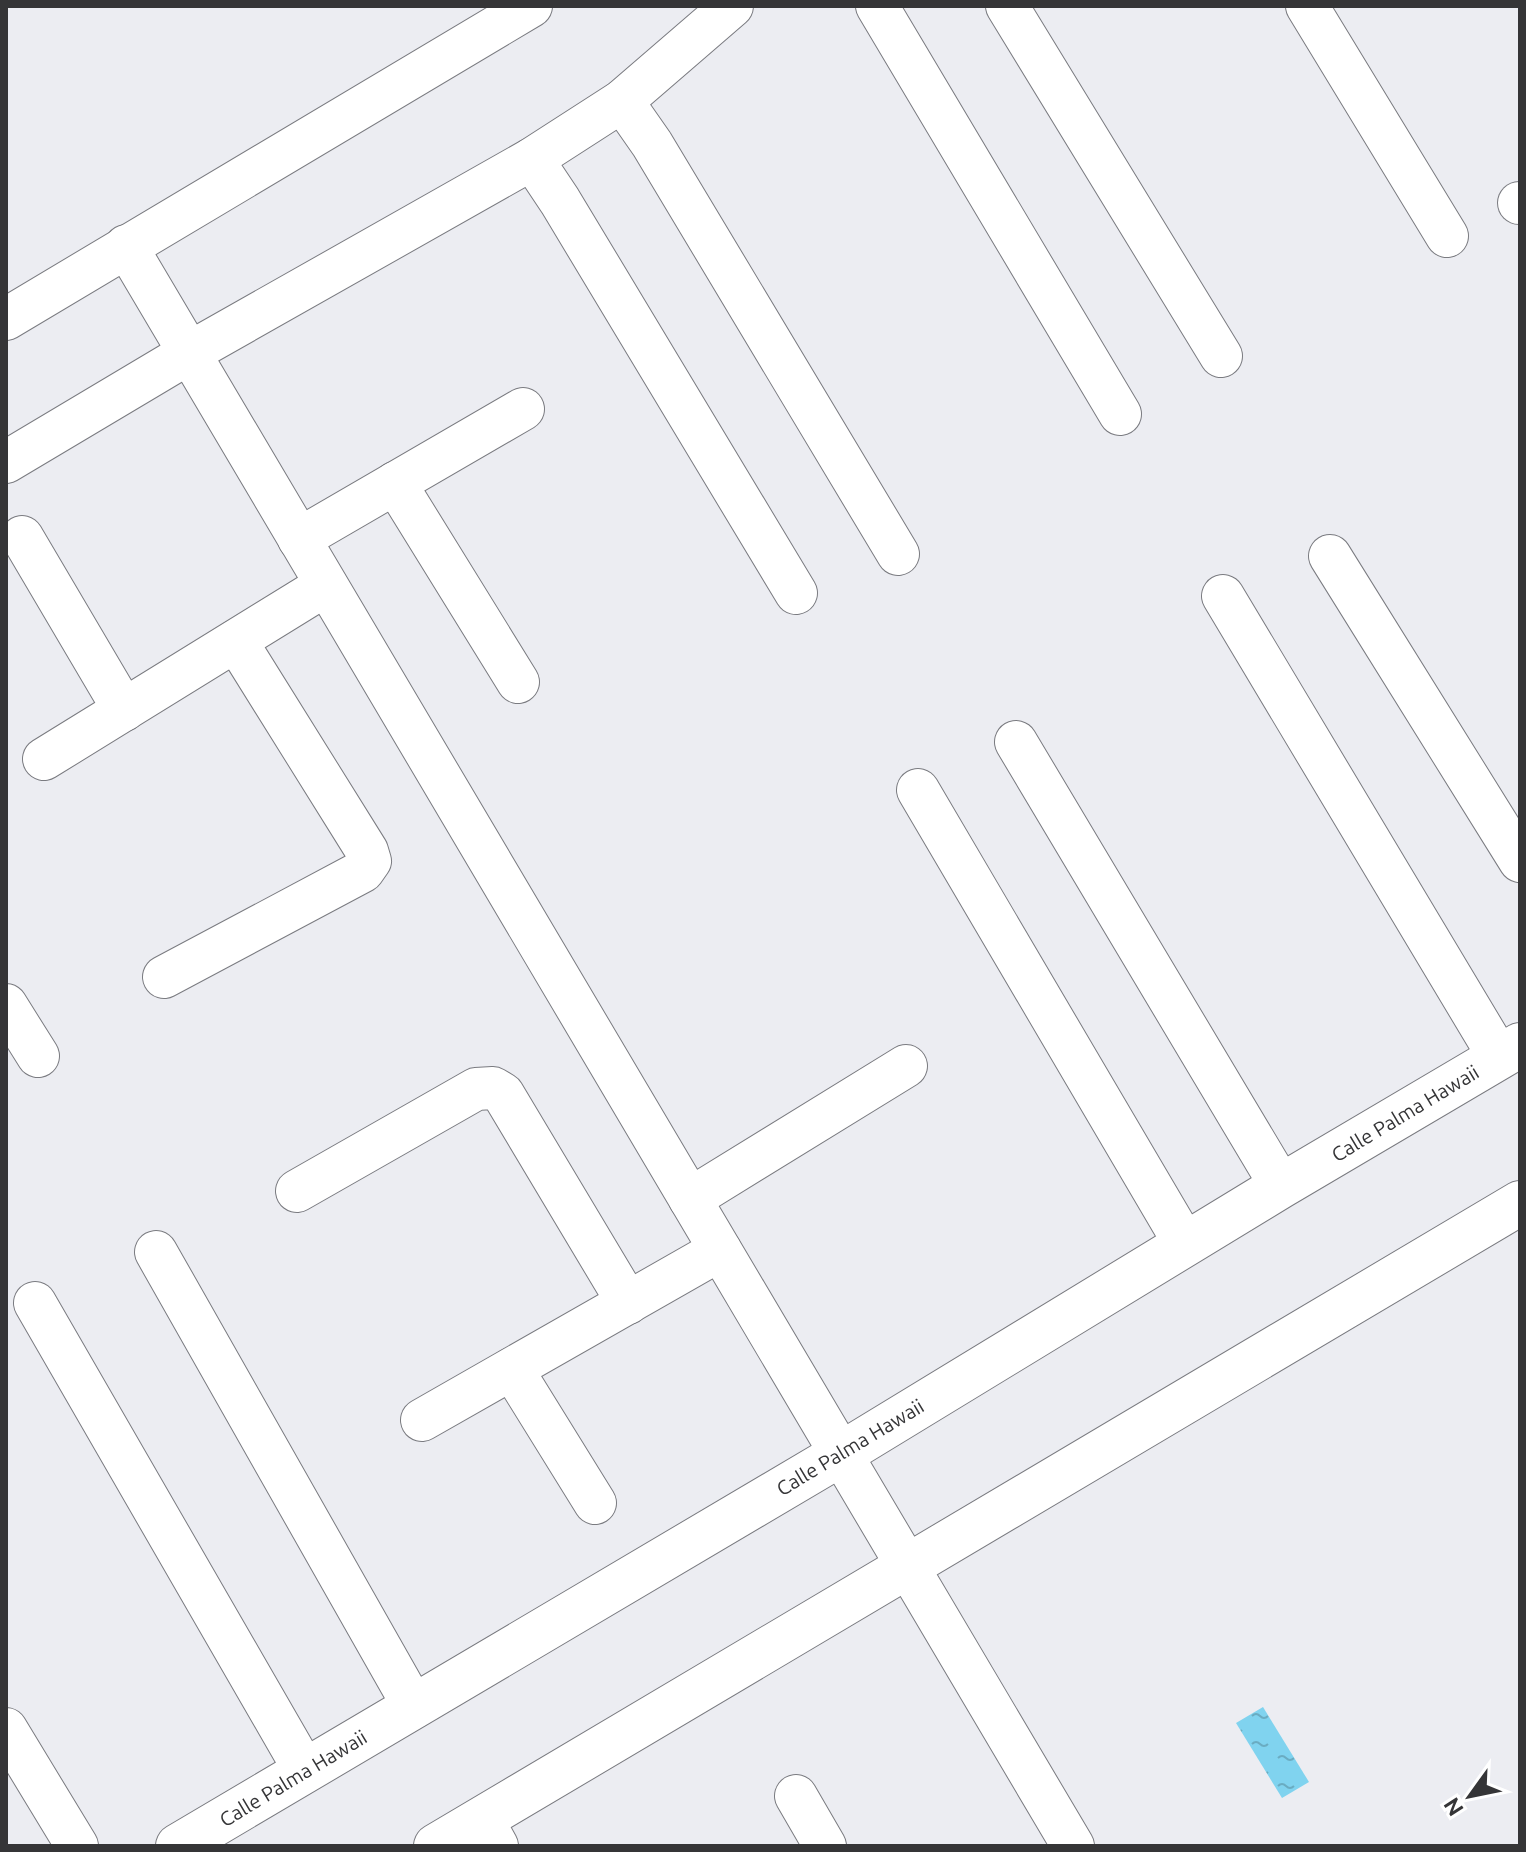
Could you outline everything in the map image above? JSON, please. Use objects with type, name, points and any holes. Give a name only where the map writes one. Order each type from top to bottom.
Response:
[{"type":"street","points":[[6,319],[531,6]]},
{"type":"street","points":[[6,462],[189,353],[532,159],[622,101],[732,6]]},
{"type":"street","points":[[877,6],[1120,414]]},
{"type":"street","points":[[1007,6],[1221,356]]},
{"type":"street","points":[[1307,6],[1447,236]]},
{"type":"street","points":[[622,101],[652,144],[898,554]]},
{"type":"street","points":[[532,159],[796,593]]},
{"type":"street","points":[[126,246],[1073,1846]]},
{"type":"street","points":[[299,539],[523,409]]},
{"type":"street","points":[[395,483],[518,682]]},
{"type":"street","points":[[22,537],[124,710]]},
{"type":"street","points":[[1330,556],[1520,861]]},
{"type":"street","points":[[44,759],[326,585]]},
{"type":"street","points":[[1223,596],[1510,1051]]},
{"type":"street","points":[[164,977],[363,871],[370,861],[367,851],[236,641]]},
{"type":"street","points":[[1016,742],[1281,1186]]},
{"type":"street","points":[[918,790],[1185,1244]]},
{"type":"street","points":[[6,1005],[38,1056]]},
{"type":"street","name":"Calle Palma Hawaii","points":[[178,1846],[841,1454],[1281,1186],[1510,1051]]},
{"type":"street","points":[[690,1199],[906,1066]]},
{"type":"street","points":[[297,1191],[476,1089],[493,1088],[503,1094],[628,1303]]},
{"type":"street","points":[[436,1846],[490,1832],[907,1566],[1520,1203]]},
{"type":"street","points":[[422,1420],[720,1250]]},
{"type":"street","points":[[156,1252],[414,1707]]},
{"type":"street","points":[[35,1303],[305,1771]]},
{"type":"street","points":[[512,1369],[595,1503]]},
{"type":"street","points":[[6,1729],[77,1846]]},
{"type":"street","points":[[796,1796],[825,1846]]},
{"type":"water","points":[[1263,1707],[1309,1782],[1282,1798],[1236,1723]]}]
